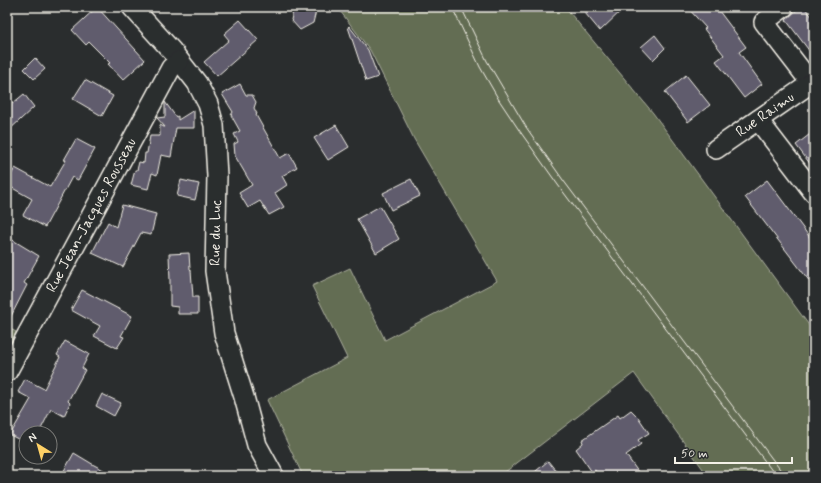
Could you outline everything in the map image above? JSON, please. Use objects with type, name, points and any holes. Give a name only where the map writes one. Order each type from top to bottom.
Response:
[{"type":"street","name":"Rue du Luc","points":[[132,7],[172,51],[197,83],[208,104],[214,125],[217,176],[215,271],[224,333],[257,445],[274,476]]},
{"type":"street","points":[[784,7],[764,22],[813,82]]},
{"type":"street","name":"Rue Jean-Jacques Rousseau","points":[[7,372],[171,68],[179,61]]},
{"type":"street","name":"Rue Raimu","points":[[716,148],[813,82]]},
{"type":"street","points":[[758,120],[814,193]]},
{"type":"green space","points":[[337,7],[565,7],[653,113],[814,332],[814,476],[708,476],[634,373],[500,476],[303,476],[267,400],[347,358],[312,286],[350,268],[385,340],[497,281],[414,139],[370,50]]},
{"type":"green space","points":[[7,327],[16,332],[7,350]]},
{"type":"building","points":[[97,7],[145,60],[123,80],[108,64],[110,63],[89,42],[86,45],[72,30]]},
{"type":"building","points":[[294,7],[317,7],[313,23],[300,30],[291,20]]},
{"type":"building","points":[[580,7],[625,7],[600,31]]},
{"type":"building","points":[[687,7],[716,7],[746,47],[739,52],[762,84],[744,98],[716,61],[724,55],[704,29],[706,28]]},
{"type":"building","points":[[800,7],[804,7],[814,19],[814,57],[786,20]]},
{"type":"building","points":[[240,20],[258,40],[217,76],[204,62],[229,40],[224,34]]},
{"type":"building","points":[[349,26],[368,50],[378,77],[366,81],[348,27]]},
{"type":"building","points":[[655,35],[665,48],[653,60],[641,47]]},
{"type":"building","points":[[35,58],[45,69],[34,79],[24,69]]},
{"type":"building","points":[[686,75],[710,105],[688,122],[665,92]]},
{"type":"building","points":[[85,80],[113,96],[102,116],[73,99]]},
{"type":"building","points":[[240,84],[246,95],[252,95],[256,102],[254,108],[257,114],[256,115],[280,158],[289,153],[297,167],[282,176],[287,185],[275,193],[284,207],[269,215],[260,201],[248,208],[239,193],[252,185],[235,156],[234,144],[238,142],[234,134],[240,131],[231,115],[233,112],[222,94]]},
{"type":"building","points":[[24,94],[34,107],[7,132],[7,108]]},
{"type":"building","points":[[165,102],[176,117],[178,116],[178,120],[194,110],[194,128],[176,128],[171,157],[161,155],[157,175],[152,173],[148,189],[131,185],[139,162],[144,163],[150,136],[160,136],[160,125],[165,127],[157,118],[165,117]]},
{"type":"building","points":[[336,125],[349,147],[328,160],[314,138]]},
{"type":"building","points":[[814,131],[814,169],[796,145]]},
{"type":"building","points":[[76,139],[95,149],[78,180],[72,177],[45,227],[23,215],[32,199],[7,185],[7,182],[15,168],[50,187],[66,160],[64,160]]},
{"type":"building","points":[[411,179],[420,196],[391,210],[383,193]]},
{"type":"building","points":[[181,180],[199,184],[195,200],[177,196]]},
{"type":"building","points":[[767,180],[814,243],[814,287],[745,197]]},
{"type":"building","points":[[122,205],[156,214],[151,235],[141,233],[123,267],[92,253],[108,222],[116,227]]},
{"type":"building","points":[[380,206],[399,239],[376,253],[357,219]]},
{"type":"building","points":[[11,239],[39,256],[24,283],[27,285],[7,324],[7,246]]},
{"type":"building","points":[[189,253],[193,297],[198,297],[198,314],[178,314],[178,307],[170,306],[169,254]]},
{"type":"building","points":[[82,290],[132,316],[121,336],[124,337],[117,348],[94,336],[100,326],[71,310]]},
{"type":"building","points":[[65,341],[89,354],[82,368],[85,370],[68,401],[70,403],[64,416],[51,409],[43,425],[18,425],[18,439],[10,435],[31,399],[18,392],[25,379],[44,389],[60,357],[57,355]]},
{"type":"building","points":[[102,394],[121,403],[114,416],[96,406]]},
{"type":"building","points":[[631,410],[649,433],[638,440],[641,444],[626,455],[641,476],[599,476],[595,470],[592,472],[576,449],[583,443],[582,440],[618,415],[620,418]]},
{"type":"building","points":[[74,453],[94,465],[115,476],[61,476]]},
{"type":"building","points":[[548,461],[560,476],[530,476]]},
{"type":"tram line","points":[[452,7],[480,67],[499,100],[519,130],[558,185],[776,476]]},
{"type":"tram line","points":[[461,7],[487,61],[526,127],[563,180],[785,476]]}]
